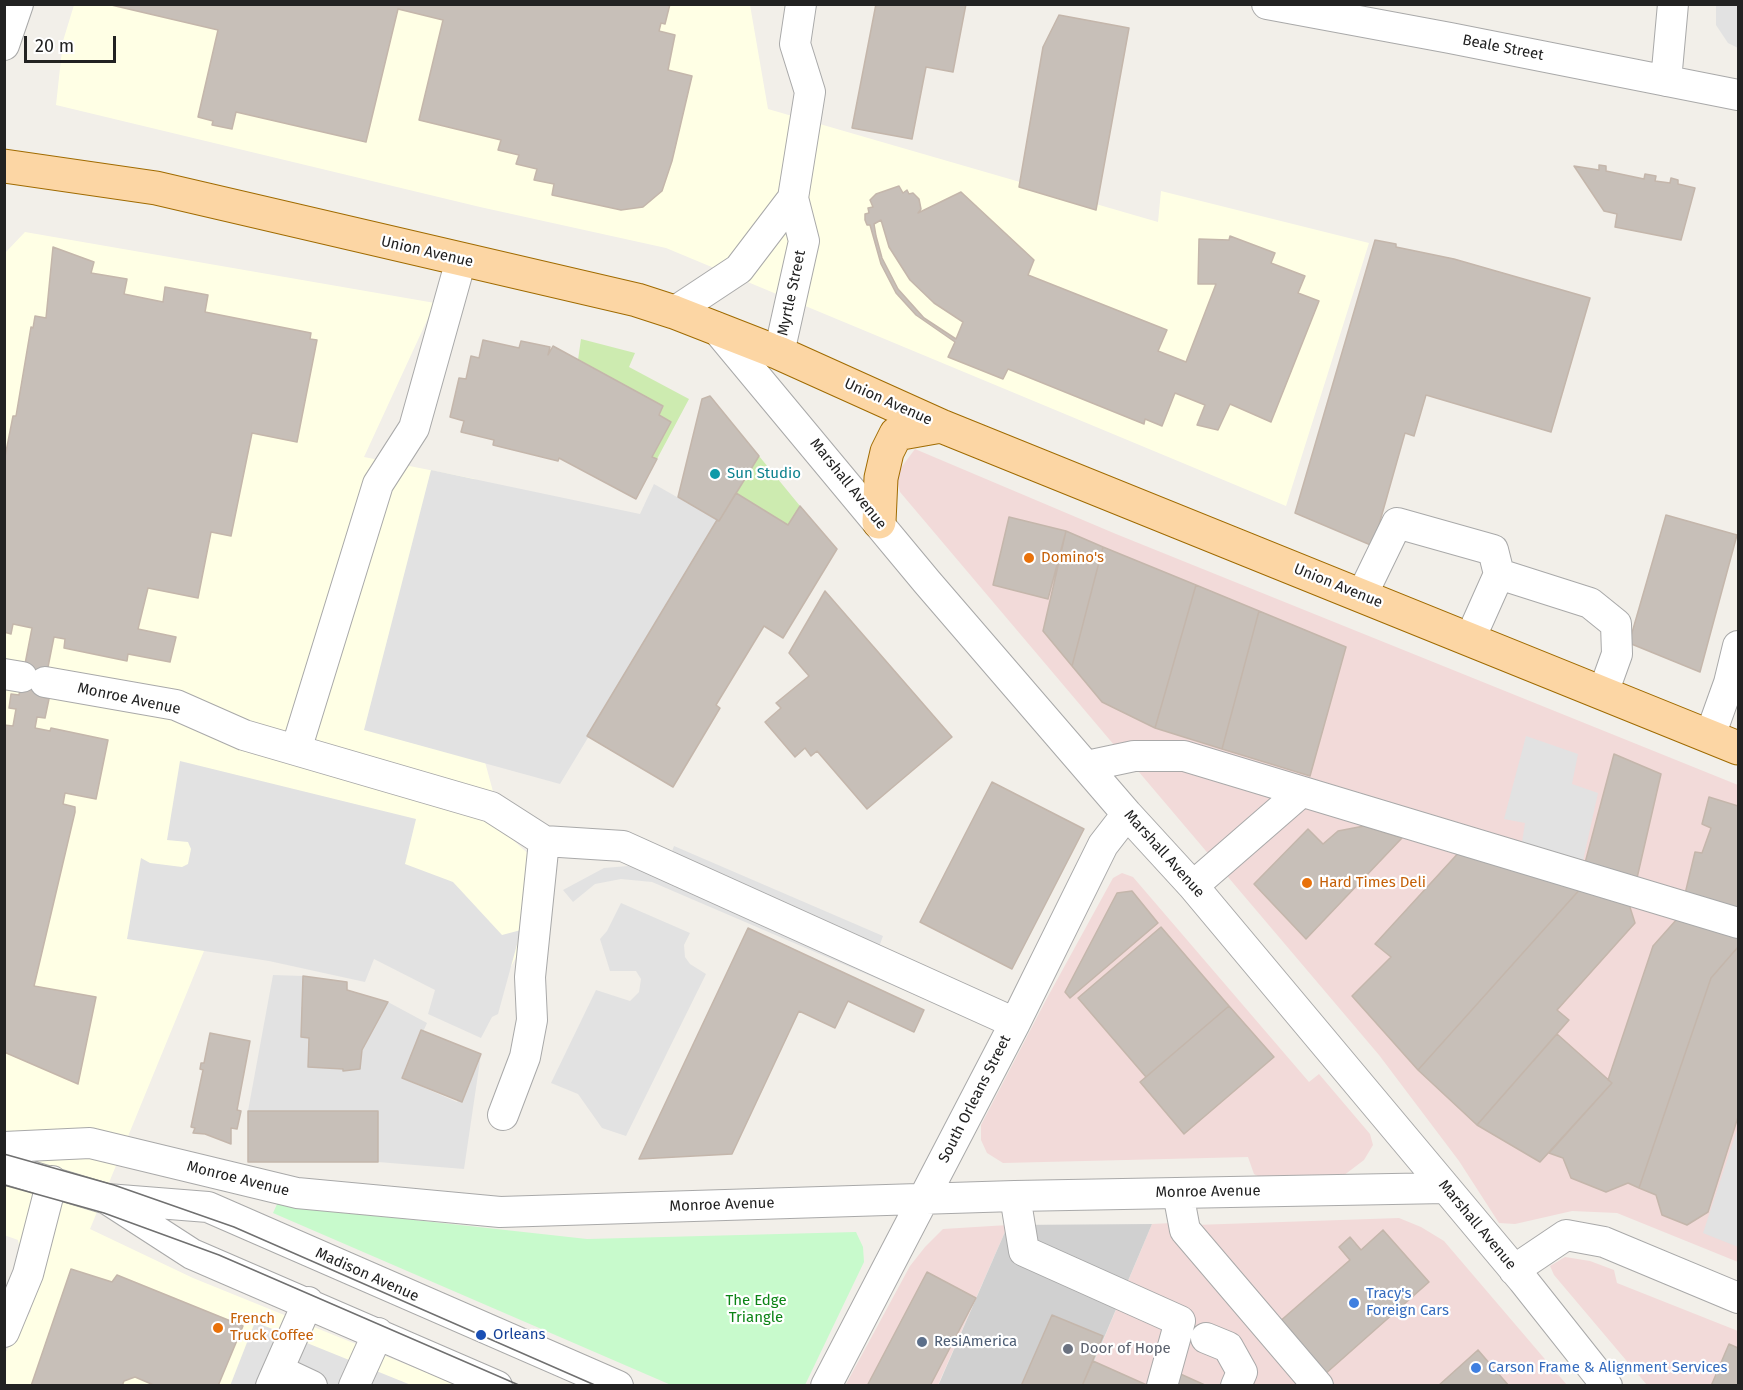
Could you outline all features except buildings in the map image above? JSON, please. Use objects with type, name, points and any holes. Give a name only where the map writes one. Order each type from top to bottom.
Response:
[{"type":"main road","name":"Union Avenue","points":[[4,166],[156,188],[637,300],[674,312],[779,353],[941,426],[1724,742]]},
{"type":"main road","points":[[879,522],[881,478],[886,452],[896,434],[941,426]]},
{"type":"street","points":[[4,45],[18,4]]},
{"type":"street","name":"Myrtle Street","points":[[779,4],[795,44],[810,92],[793,198],[804,241],[779,353]]},
{"type":"street","name":"Myrtle Street","points":[[795,44],[801,4]]},
{"type":"street","name":"Beale Street","points":[[1268,4],[1738,95]]},
{"type":"street","points":[[1666,81],[1673,4]]},
{"type":"street","name":"Myrtle Street","points":[[674,312],[739,268],[793,198]]},
{"type":"street","points":[[296,750],[378,484],[414,428],[461,260]]},
{"type":"street","name":"Marshall Avenue","points":[[715,327],[927,582],[1127,814],[1193,886],[1514,1269],[1607,1386]]},
{"type":"street","points":[[1362,595],[1397,523],[1493,550],[1499,574],[1470,639]]},
{"type":"street","points":[[1499,574],[1590,603],[1616,624],[1617,654],[1603,693]]},
{"type":"street","points":[[1724,742],[1729,683],[1738,646]]},
{"type":"street","name":"Monroe Avenue","points":[[24,678],[176,705],[244,735],[490,807],[544,842]]},
{"type":"street","points":[[1087,766],[1134,756],[1184,756],[1300,793],[1368,810],[1738,923]]},
{"type":"street","points":[[1193,886],[1300,793]]},
{"type":"street","name":"South Orleans Street","points":[[826,1386],[1015,1023],[1103,845],[1127,814]]},
{"type":"street","points":[[503,1115],[525,1057],[532,1020],[530,977],[544,842],[623,846],[1015,1023]]},
{"type":"street","name":"Monroe Avenue","points":[[4,1147],[90,1143],[297,1193],[500,1212],[1015,1196],[1446,1188]]},
{"type":"street","name":"Madison Avenue","points":[[4,1168],[107,1199],[208,1207],[618,1386]]},
{"type":"street","points":[[4,1332],[28,1274],[52,1181]]},
{"type":"street","points":[[1178,1193],[1185,1230],[1318,1386]]},
{"type":"street","points":[[1015,1196],[1024,1251],[1179,1321],[1162,1386]]},
{"type":"street","name":"Madison Avenue","points":[[107,1199],[192,1254],[308,1302],[497,1386]]},
{"type":"street","points":[[1514,1269],[1566,1235],[1604,1242],[1738,1298]]},
{"type":"street","points":[[308,1302],[275,1378],[312,1386]]},
{"type":"street","points":[[354,1386],[378,1333]]},
{"type":"street","points":[[1206,1338],[1228,1347],[1242,1372],[1236,1386]]},
{"type":"shaded area","points":[[74,5],[750,5],[768,109],[1158,222],[1161,191],[1369,243],[1286,506],[666,248],[480,207],[56,105],[63,41]]},
{"type":"shaded area","points":[[1716,5],[1738,5],[1738,48],[1728,43],[1716,25]]},
{"type":"shaded area","points":[[25,232],[435,303],[364,457],[475,479],[469,703],[504,832],[542,866],[522,946],[506,976],[213,929],[90,1229],[193,1278],[457,1385],[5,1385],[4,1355],[31,1311],[18,1240],[4,1235],[5,253]]},
{"type":"shaded area","points":[[915,449],[1116,534],[1738,785],[1738,918],[1120,752],[900,492],[897,480],[900,469]]},
{"type":"shaded area","points":[[431,470],[640,514],[654,484],[719,521],[560,784],[364,730]]},
{"type":"shaded area","points":[[1526,736],[1578,754],[1572,784],[1598,793],[1583,861],[1522,842],[1525,823],[1504,819]]},
{"type":"shaded area","points":[[180,761],[416,819],[405,864],[453,882],[502,935],[521,930],[498,1014],[492,1017],[481,1038],[428,1014],[435,990],[374,959],[365,982],[269,961],[127,939],[141,858],[150,863],[182,867],[188,864],[191,849],[188,842],[167,840]]},
{"type":"shaded area","points":[[1169,761],[1738,936],[1738,1262],[1617,1213],[1572,1211],[1515,1224],[1499,1223],[1459,1161],[1379,1055],[1133,765]]},
{"type":"shaded area","points":[[674,846],[883,936],[879,947],[670,857]]},
{"type":"shaded area","points":[[628,866],[645,868],[934,992],[929,1001],[652,882],[621,879],[595,884],[573,902],[563,890],[604,868]]},
{"type":"shaded area","points":[[1122,873],[1133,877],[1309,1082],[1319,1074],[1370,1134],[1373,1145],[1364,1160],[1339,1179],[1269,1182],[1254,1174],[1248,1157],[1003,1163],[987,1153],[981,1140],[981,1125],[1113,878]]},
{"type":"shaded area","points":[[621,903],[690,933],[684,945],[685,957],[690,964],[706,974],[626,1136],[602,1128],[578,1094],[551,1083],[596,990],[630,1001],[639,992],[641,979],[636,971],[610,971],[600,939],[607,931]]},
{"type":"shaded area","points":[[273,975],[303,976],[301,1037],[309,1038],[308,1067],[360,1069],[362,1050],[388,1002],[427,1023],[402,1078],[457,1102],[481,1054],[464,1169],[378,1162],[378,1111],[248,1111]]},
{"type":"shaded area","points":[[1738,1127],[1738,1247],[1703,1233]]},
{"type":"shaded area","points":[[1399,1218],[1421,1227],[1444,1241],[1567,1385],[1332,1385],[1195,1225]]},
{"type":"shaded area","points":[[1172,1223],[1309,1386],[1084,1386],[1152,1224]]},
{"type":"shaded area","points":[[1152,1224],[1084,1385],[938,1386],[1008,1225]]},
{"type":"shaded area","points":[[1008,1225],[938,1385],[845,1386],[910,1266],[943,1229]]},
{"type":"shaded area","points":[[1565,1257],[1590,1261],[1614,1270],[1617,1283],[1738,1331],[1738,1385],[1647,1385],[1554,1275],[1550,1266]]},
{"type":"shaded area","points":[[255,1322],[411,1385],[230,1386]]},
{"type":"green space","points":[[581,339],[635,353],[629,367],[689,399],[657,459],[652,457],[671,422],[659,415],[663,406],[578,360]]},
{"type":"green space","points":[[759,456],[800,506],[788,525],[736,493]]},
{"type":"green space","name":"The Edge Triangle","points":[[278,1202],[315,1209],[587,1239],[856,1232],[863,1247],[864,1262],[805,1385],[671,1385],[273,1213]]},
{"type":"tram line","points":[[4,1154],[114,1185],[234,1227],[597,1386]]},
{"type":"tram line","points":[[4,1185],[104,1213],[219,1255],[521,1386]]},
{"type":"place","name":"Sun Studio","points":[[715,474]]},
{"type":"place","name":"Domino's","points":[[1029,558]]},
{"type":"place","name":"Hard Times Deli","points":[[1307,883]]},
{"type":"place","name":"Tracy's Foreign Cars","points":[[1354,1303]]},
{"type":"place","name":"French Truck Coffee","points":[[218,1328]]},
{"type":"place","name":"Orleans","points":[[481,1335]]},
{"type":"place","name":"ResiAmerica","points":[[922,1342]]},
{"type":"place","name":"Door of Hope","points":[[1068,1349]]},
{"type":"place","name":"Carson Frame & Alignment Services","points":[[1476,1368]]}]
